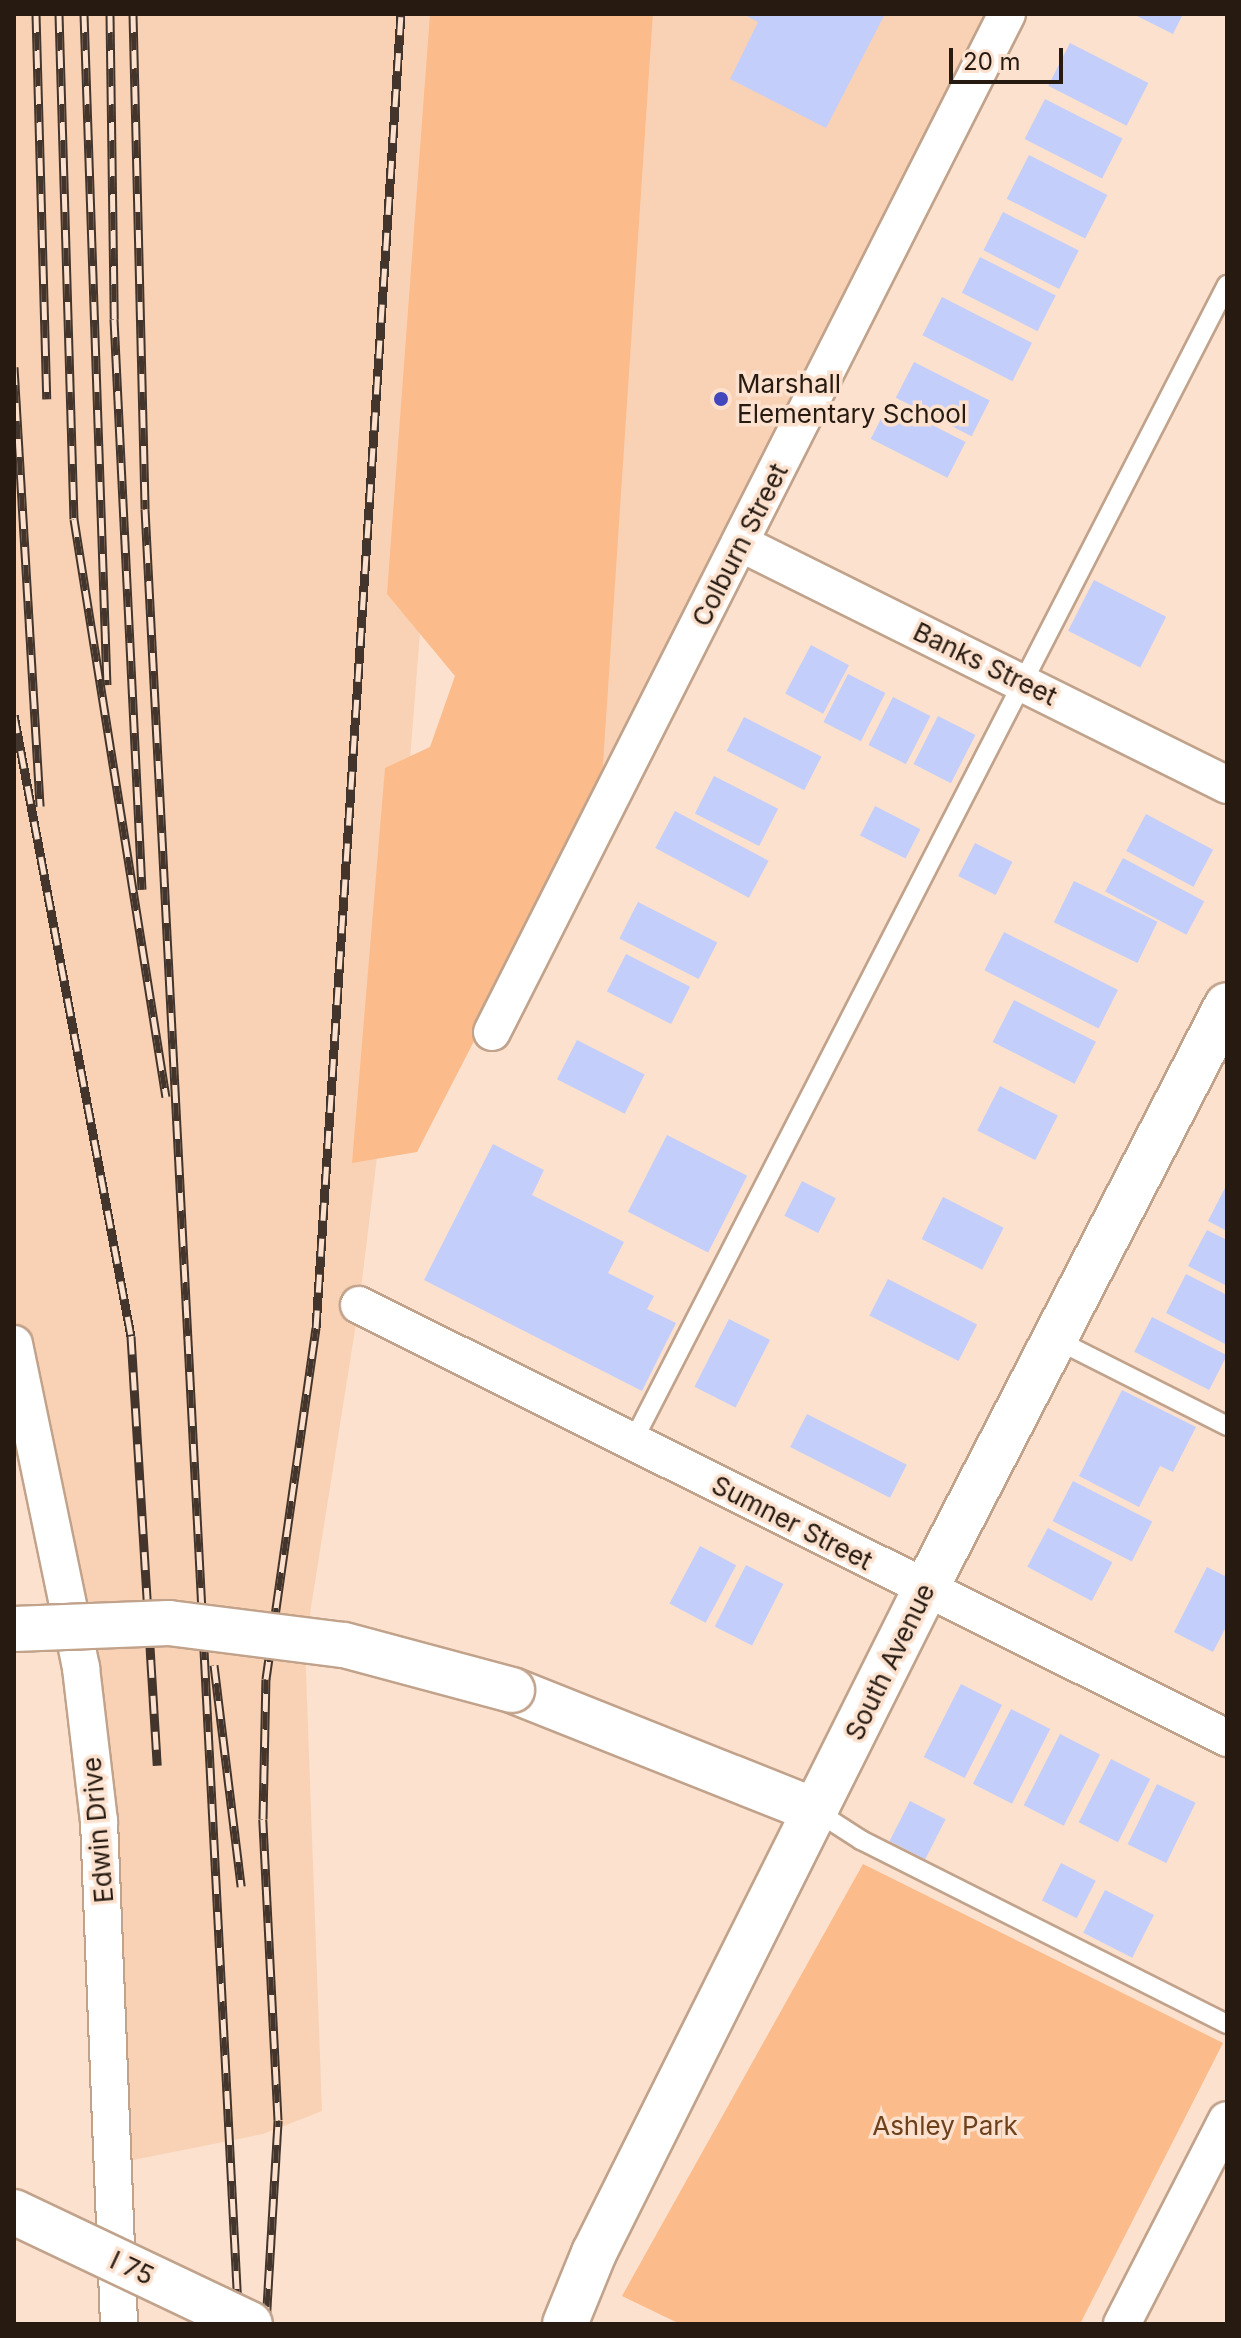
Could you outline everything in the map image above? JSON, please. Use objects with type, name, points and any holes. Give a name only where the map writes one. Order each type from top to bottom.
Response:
[{"type":"main road","name":"South Avenue","points":[[565,2324],[594,2253],[925,1590],[1227,1005]]},
{"type":"main road","points":[[14,1629],[169,1623],[344,1645],[512,1690],[816,1811]]},
{"type":"main road","name":"I 75","points":[[14,2212],[250,2324]]},
{"type":"street","name":"Colburn Street","points":[[492,1032],[742,544],[1007,14]]},
{"type":"street","name":"Banks Street","points":[[742,544],[1227,785]]},
{"type":"street","name":"Sumner Street","points":[[359,1305],[1227,1738]]},
{"type":"street","name":"Edwin Drive","points":[[14,1344],[81,1668],[99,1821],[119,2324]]},
{"type":"street","points":[[1122,2324],[1227,2120]]},
{"type":"lane","points":[[632,1443],[1025,684],[1227,285]]},
{"type":"lane","points":[[1054,1339],[1227,1426]]},
{"type":"lane","points":[[816,1811],[861,1840],[1227,2024]]},
{"type":"shaded area","points":[[14,14],[468,14],[383,1108],[359,1305],[305,1645],[322,2111],[263,2134],[133,2160],[110,2012],[99,1821],[14,1344]]},
{"type":"shaded area","name":"Marshall Elementary School","points":[[653,14],[1007,14],[599,814]]},
{"type":"green space","points":[[430,14],[653,14],[601,794],[417,1152],[352,1163],[385,768],[430,747],[455,676],[387,594]]},
{"type":"green space","name":"Ashley Park","points":[[863,1864],[1223,2043],[1080,2324],[680,2324],[622,2296]]},
{"type":"building","points":[[743,14],[885,14],[826,128],[730,79],[758,22]]},
{"type":"building","points":[[1133,14],[1183,14],[1173,34]]},
{"type":"building","points":[[1070,43],[1148,83],[1127,126],[1048,86]]},
{"type":"building","points":[[1045,99],[1123,138],[1102,179],[1025,139]]},
{"type":"building","points":[[1029,155],[1107,195],[1085,239],[1007,199]]},
{"type":"building","points":[[1003,212],[1079,251],[1059,289],[983,250]]},
{"type":"building","points":[[980,257],[1056,296],[1038,331],[962,293]]},
{"type":"building","points":[[942,297],[1032,343],[1012,381],[922,335]]},
{"type":"building","points":[[914,362],[990,401],[972,436],[896,398]]},
{"type":"building","points":[[889,403],[966,442],[947,478],[871,439]]},
{"type":"building","points":[[1094,580],[1166,617],[1140,668],[1068,631]]},
{"type":"building","points":[[811,645],[849,665],[823,714],[785,694]]},
{"type":"building","points":[[848,674],[885,693],[861,741],[823,722]]},
{"type":"building","points":[[893,697],[930,716],[906,764],[868,745]]},
{"type":"building","points":[[938,716],[975,735],[951,783],[913,764]]},
{"type":"building","points":[[744,717],[822,756],[804,790],[727,751]]},
{"type":"building","points":[[714,776],[778,809],[759,846],[695,813]]},
{"type":"building","points":[[875,806],[920,829],[905,859],[860,835]]},
{"type":"building","points":[[675,811],[769,861],[749,898],[655,848]]},
{"type":"building","points":[[1146,814],[1213,850],[1193,887],[1126,851]]},
{"type":"building","points":[[975,843],[1012,862],[996,895],[958,876]]},
{"type":"building","points":[[1123,858],[1204,901],[1186,935],[1105,892]]},
{"type":"building","points":[[1074,881],[1158,922],[1137,963],[1054,922]]},
{"type":"building","points":[[638,902],[717,942],[699,979],[619,939]]},
{"type":"building","points":[[1004,932],[1118,990],[1099,1028],[984,970]]},
{"type":"building","points":[[626,954],[690,987],[671,1024],[607,991]]},
{"type":"building","points":[[1014,1000],[1096,1042],[1075,1084],[993,1042]]},
{"type":"building","points":[[577,1040],[645,1075],[625,1114],[557,1079]]},
{"type":"building","points":[[1000,1086],[1058,1116],[1035,1160],[977,1131]]},
{"type":"building","points":[[667,1135],[747,1176],[708,1252],[628,1212]]},
{"type":"building","points":[[493,1144],[544,1170],[532,1195],[624,1242],[608,1273],[654,1296],[647,1309],[676,1323],[642,1391],[424,1280]]},
{"type":"building","points":[[802,1181],[836,1198],[818,1233],[784,1216]]},
{"type":"building","points":[[1227,1184],[1227,1231],[1208,1221]]},
{"type":"building","points":[[943,1197],[1004,1228],[982,1270],[922,1239]]},
{"type":"building","points":[[1207,1230],[1227,1240],[1227,1286],[1188,1266]]},
{"type":"building","points":[[1186,1274],[1227,1295],[1227,1345],[1166,1313]]},
{"type":"building","points":[[888,1279],[977,1324],[958,1361],[869,1316]]},
{"type":"building","points":[[1152,1317],[1227,1355],[1209,1390],[1134,1352]]},
{"type":"building","points":[[729,1319],[770,1340],[735,1408],[694,1387]]},
{"type":"building","points":[[1122,1390],[1196,1427],[1173,1472],[1160,1466],[1139,1507],[1079,1476]]},
{"type":"building","points":[[807,1414],[907,1465],[890,1498],[790,1447]]},
{"type":"building","points":[[1073,1481],[1152,1521],[1132,1562],[1053,1521]]},
{"type":"building","points":[[1048,1528],[1112,1562],[1092,1601],[1027,1567]]},
{"type":"building","points":[[700,1546],[736,1565],[706,1623],[669,1603]]},
{"type":"building","points":[[746,1565],[783,1584],[752,1646],[715,1626]]},
{"type":"building","points":[[1207,1567],[1227,1577],[1227,1625],[1213,1652],[1174,1632]]},
{"type":"building","points":[[961,1684],[1002,1705],[965,1778],[924,1757]]},
{"type":"building","points":[[1011,1709],[1050,1729],[1012,1804],[973,1784]]},
{"type":"building","points":[[1060,1734],[1100,1754],[1064,1826],[1024,1805]]},
{"type":"building","points":[[1111,1759],[1150,1779],[1118,1842],[1079,1822]]},
{"type":"building","points":[[1157,1784],[1196,1803],[1166,1863],[1128,1844]]},
{"type":"building","points":[[910,1801],[946,1819],[925,1859],[890,1841]]},
{"type":"building","points":[[1061,1863],[1096,1881],[1077,1918],[1042,1900]]},
{"type":"building","points":[[1105,1890],[1154,1915],[1132,1958],[1083,1933]]},
{"type":"railway","points":[[36,14],[47,399]]},
{"type":"railway","points":[[59,14],[74,519],[166,1097]]},
{"type":"railway","points":[[84,14],[107,685]]},
{"type":"railway","points":[[110,14],[114,319],[142,889]]},
{"type":"railway","points":[[133,14],[145,509],[239,2324]]},
{"type":"railway","points":[[266,2324],[278,2120],[263,1819],[266,1679],[316,1328],[401,14]]},
{"type":"railway","points":[[14,367],[40,806]]},
{"type":"railway","points":[[14,715],[131,1336],[157,1765]]},
{"type":"railway","points":[[214,1665],[241,1886]]},
{"type":"place","name":"Marshall Elementary School","points":[[721,399]]}]
